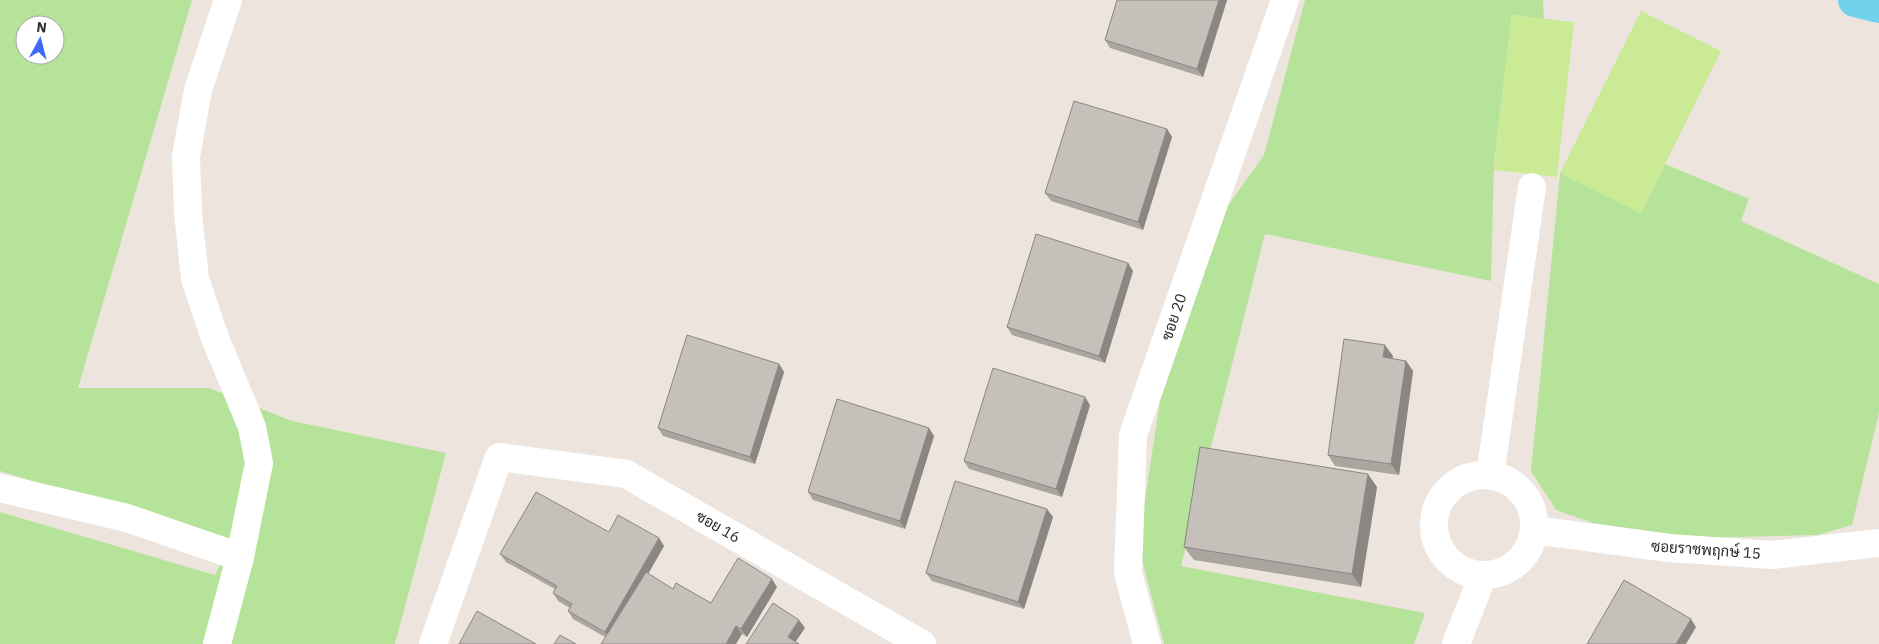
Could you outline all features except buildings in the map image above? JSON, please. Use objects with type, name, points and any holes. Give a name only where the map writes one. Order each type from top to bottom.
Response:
[{"type":"street","points":[[217,644],[240,557],[259,463],[252,427],[215,338],[195,279],[188,213],[186,156],[198,90],[228,0]]},
{"type":"street","name":"ซอย 20","points":[[1147,644],[1128,573],[1133,435],[1285,0]]},
{"type":"street","points":[[1490,476],[1532,187]]},
{"type":"street","name":"ซอย 16","points":[[434,644],[498,457],[626,474],[922,644]]},
{"type":"street","points":[[1490,476],[1505,480],[1518,489],[1528,501],[1533,515],[1534,530],[1531,544],[1523,557],[1511,567],[1498,574],[1483,575],[1467,572],[1447,558],[1435,538],[1434,522],[1438,506],[1446,492],[1459,482],[1474,477],[1490,476]]},
{"type":"street","points":[[0,488],[127,518],[240,557]]},
{"type":"street","name":"ซอยราชพฤกษ์ 15","points":[[1534,530],[1669,548],[1773,555],[1879,543]]},
{"type":"street","points":[[1465,641],[1483,575]]},
{"type":"green space","points":[[0,0],[192,0],[78,388],[209,388],[292,421],[446,453],[395,644],[0,644],[0,512],[215,575],[231,543],[0,471]]},
{"type":"green space","points":[[1305,0],[1543,0],[1544,19],[1512,15],[1494,165],[1491,281],[1265,234],[1181,566],[1425,613],[1414,644],[1164,644],[1138,545],[1160,401],[1227,207],[1264,155]]},
{"type":"green space","points":[[1641,11],[1721,51],[1641,213],[1560,173]]},
{"type":"green space","points":[[1511,15],[1574,22],[1557,177],[1494,170]]},
{"type":"green space","points":[[1665,164],[1749,199],[1741,221],[1879,284],[1879,413],[1852,525],[1818,535],[1698,538],[1593,523],[1556,510],[1531,471],[1560,173],[1641,213]]},
{"type":"waterway","points":[[1855,0],[1879,6]]}]
